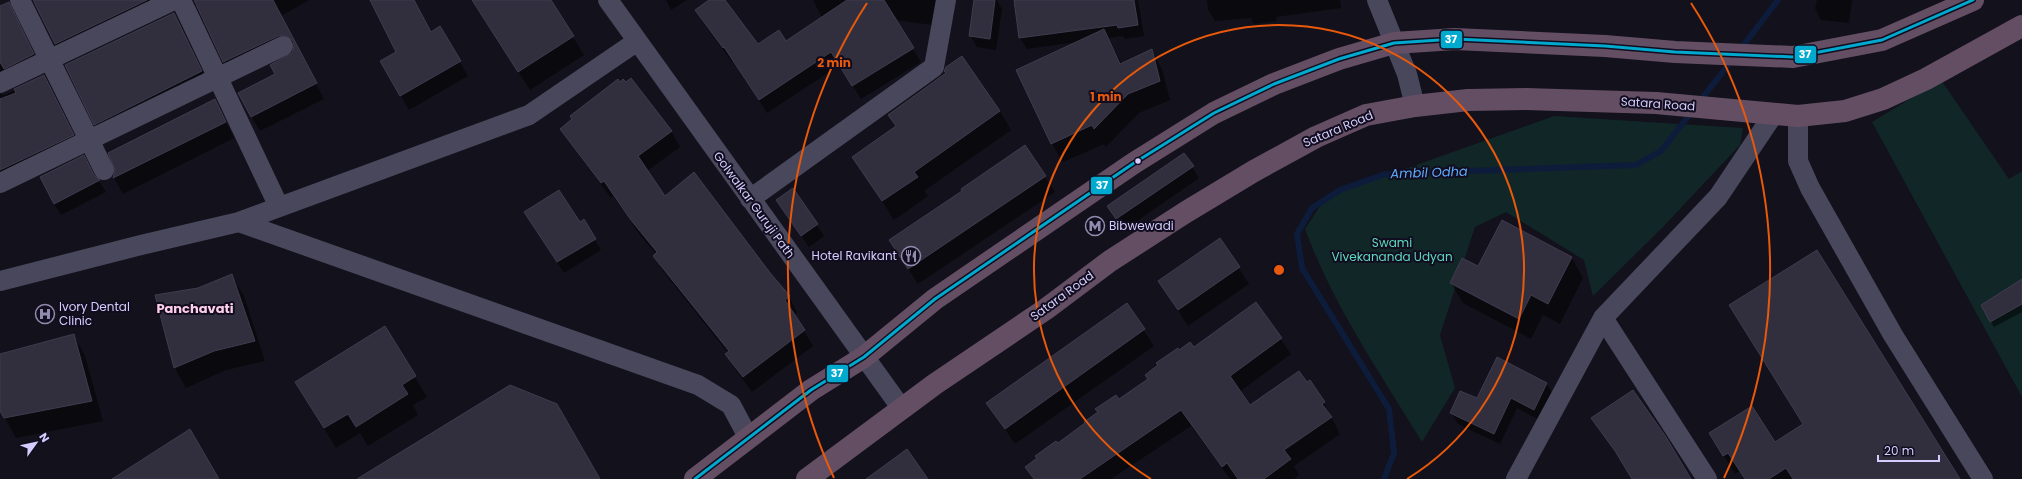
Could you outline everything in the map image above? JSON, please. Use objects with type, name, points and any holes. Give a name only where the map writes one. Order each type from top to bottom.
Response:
[{"type":"highway","points":[[695,479],[811,390],[864,357],[935,299],[1128,168],[1214,113],[1274,84],[1339,59],[1394,43],[1462,39],[1598,45],[1675,52],[1793,57],[1882,40],[1973,0]]},
{"type":"highway","name":"Satara Road","points":[[807,479],[902,410],[935,384],[1046,309],[1110,261],[1186,212],[1254,171],[1316,136],[1366,115],[1415,106],[1468,100],[1526,99],[1656,103],[1773,115],[1798,116],[1845,111],[1883,99],[1926,79],[2022,26]]},
{"type":"street","points":[[20,0],[104,170]]},
{"type":"street","points":[[0,82],[174,0]]},
{"type":"street","points":[[180,0],[279,207]]},
{"type":"street","name":"Golwalkar Guruji Path","points":[[608,0],[636,42],[902,410]]},
{"type":"street","points":[[750,199],[934,67],[946,0]]},
{"type":"street","points":[[1377,0],[1407,74],[1415,106]]},
{"type":"street","points":[[0,282],[141,245],[239,222],[529,115],[636,42]]},
{"type":"street","points":[[0,184],[283,46]]},
{"type":"street","points":[[1516,479],[1603,318],[1718,197],[1773,115]]},
{"type":"street","points":[[1798,116],[1798,161],[1810,188],[1893,335],[1983,479]]},
{"type":"street","points":[[239,222],[698,385],[730,405],[748,437]]},
{"type":"street","points":[[1603,318],[1707,479]]},
{"type":"green space","points":[[1941,80],[2009,179],[2022,171],[2022,397],[1872,122]]},
{"type":"green space","name":"Swami Vivekananda Udyan","points":[[1554,116],[1743,128],[1740,145],[1663,227],[1593,296],[1584,260],[1506,212],[1475,227],[1440,335],[1455,388],[1422,442],[1343,312],[1316,257],[1305,229],[1326,197]]},
{"type":"building","points":[[33,0],[147,0],[55,44]]},
{"type":"building","points":[[194,0],[273,0],[317,83],[251,117],[238,93],[275,74],[270,65],[292,53],[294,46],[293,41],[284,35],[278,36],[223,62]]},
{"type":"building","points":[[370,0],[414,0],[431,32],[440,26],[461,61],[400,96],[380,61],[396,52]]},
{"type":"building","points":[[472,0],[551,0],[574,36],[518,72]]},
{"type":"building","points":[[709,0],[725,0],[758,44],[779,30],[786,41],[847,0],[884,0],[914,48],[852,86],[831,52],[759,100],[724,47],[723,48],[695,10]]},
{"type":"building","points":[[974,0],[995,0],[990,39],[969,36]]},
{"type":"building","points":[[1014,0],[1134,0],[1138,25],[1118,28],[1117,25],[1019,38]]},
{"type":"building","points":[[9,2],[34,54],[4,69],[0,62],[0,6]]},
{"type":"building","points":[[174,13],[202,71],[94,125],[65,65]]},
{"type":"building","points":[[1104,29],[1120,64],[1152,49],[1160,81],[1128,94],[1094,129],[1092,125],[1051,144],[1016,70]]},
{"type":"building","points":[[962,56],[1000,111],[914,172],[918,177],[882,201],[852,157],[896,126],[888,115],[946,73],[944,71],[946,67]]},
{"type":"building","points":[[44,75],[74,135],[0,170],[0,99],[16,93],[14,89]]},
{"type":"building","points":[[631,78],[672,131],[638,156],[665,196],[694,172],[771,274],[790,296],[785,300],[805,330],[743,377],[725,354],[729,351],[653,256],[657,252],[630,219],[604,181],[601,183],[560,129],[572,119],[570,116],[618,79],[620,82],[623,79],[626,82]]},
{"type":"building","points":[[215,99],[226,122],[113,178],[115,170],[108,153]]},
{"type":"building","points":[[1025,145],[1046,176],[908,269],[889,240],[962,191],[961,189]]},
{"type":"building","points":[[1184,153],[1194,166],[1116,219],[1107,206]]},
{"type":"building","points":[[84,155],[94,175],[100,180],[54,204],[40,177]]},
{"type":"building","points":[[793,188],[818,224],[801,236],[776,200]]},
{"type":"building","points":[[559,190],[580,222],[584,219],[596,239],[557,262],[524,212]]},
{"type":"building","points":[[1502,220],[1572,257],[1548,304],[1531,295],[1519,319],[1450,283],[1462,258],[1478,266]]},
{"type":"building","points":[[1220,238],[1240,267],[1178,310],[1158,281]]},
{"type":"building","points":[[1817,250],[1960,479],[1793,479],[1786,468],[1769,479],[1745,479],[1728,453],[1723,456],[1709,433],[1752,406],[1775,442],[1803,424],[1729,305]]},
{"type":"building","points":[[232,274],[255,341],[214,351],[174,368],[155,295],[198,288]]},
{"type":"building","points":[[2022,279],[2022,304],[1990,322],[1981,305]]},
{"type":"building","points":[[1256,302],[1282,338],[1230,376],[1250,405],[1299,371],[1307,382],[1310,380],[1325,402],[1322,404],[1332,417],[1284,450],[1291,459],[1264,479],[1238,479],[1227,463],[1222,467],[1181,410],[1080,479],[1034,479],[1025,467],[1037,458],[1035,456],[1056,441],[1058,443],[1085,423],[1084,422],[1098,412],[1095,409],[1116,395],[1119,399],[1148,379],[1145,375],[1158,365],[1156,363],[1178,348],[1179,350],[1190,342],[1194,347]]},
{"type":"building","points":[[1127,303],[1145,329],[1005,429],[986,403]]},
{"type":"building","points":[[385,326],[416,376],[402,385],[408,394],[356,427],[348,414],[324,428],[295,382]]},
{"type":"building","points":[[74,334],[92,401],[4,418],[0,411],[0,354]]},
{"type":"building","points":[[1497,357],[1547,383],[1534,410],[1511,398],[1494,434],[1450,413],[1460,391],[1477,398]]},
{"type":"building","points":[[510,385],[557,404],[600,479],[357,479]]},
{"type":"building","points":[[1633,390],[1666,437],[1691,479],[1632,479],[1615,451],[1591,418]]},
{"type":"building","points":[[190,429],[219,479],[112,479]]},
{"type":"building","points":[[907,449],[928,479],[866,479]]},
{"type":"waterway","name":"Ambil Odha","points":[[1740,50],[1778,0]]},
{"type":"waterway","name":"Ambil Odha","points":[[1699,102],[1733,59]]},
{"type":"waterway","name":"Ambil Odha","points":[[1384,479],[1394,453],[1389,409],[1302,268],[1297,234],[1312,208],[1340,190],[1385,174],[1636,165],[1661,151],[1693,110]]},
{"type":"transit line","name":"37","points":[[695,479],[811,390],[864,357],[935,299],[1134,163],[1214,113],[1274,84],[1339,59],[1394,43],[1455,39],[1605,46],[1675,52],[1793,57],[1882,40],[1973,0]]},
{"type":"place","name":"Bibwewadi","points":[[1095,226]]},
{"type":"place","name":"Hotel Ravikant","points":[[911,256]]},
{"type":"place","name":"Ivory Dental Clinic","points":[[45,314]]},
{"type":"district","name":"Panchavati","points":[[195,308]]}]
